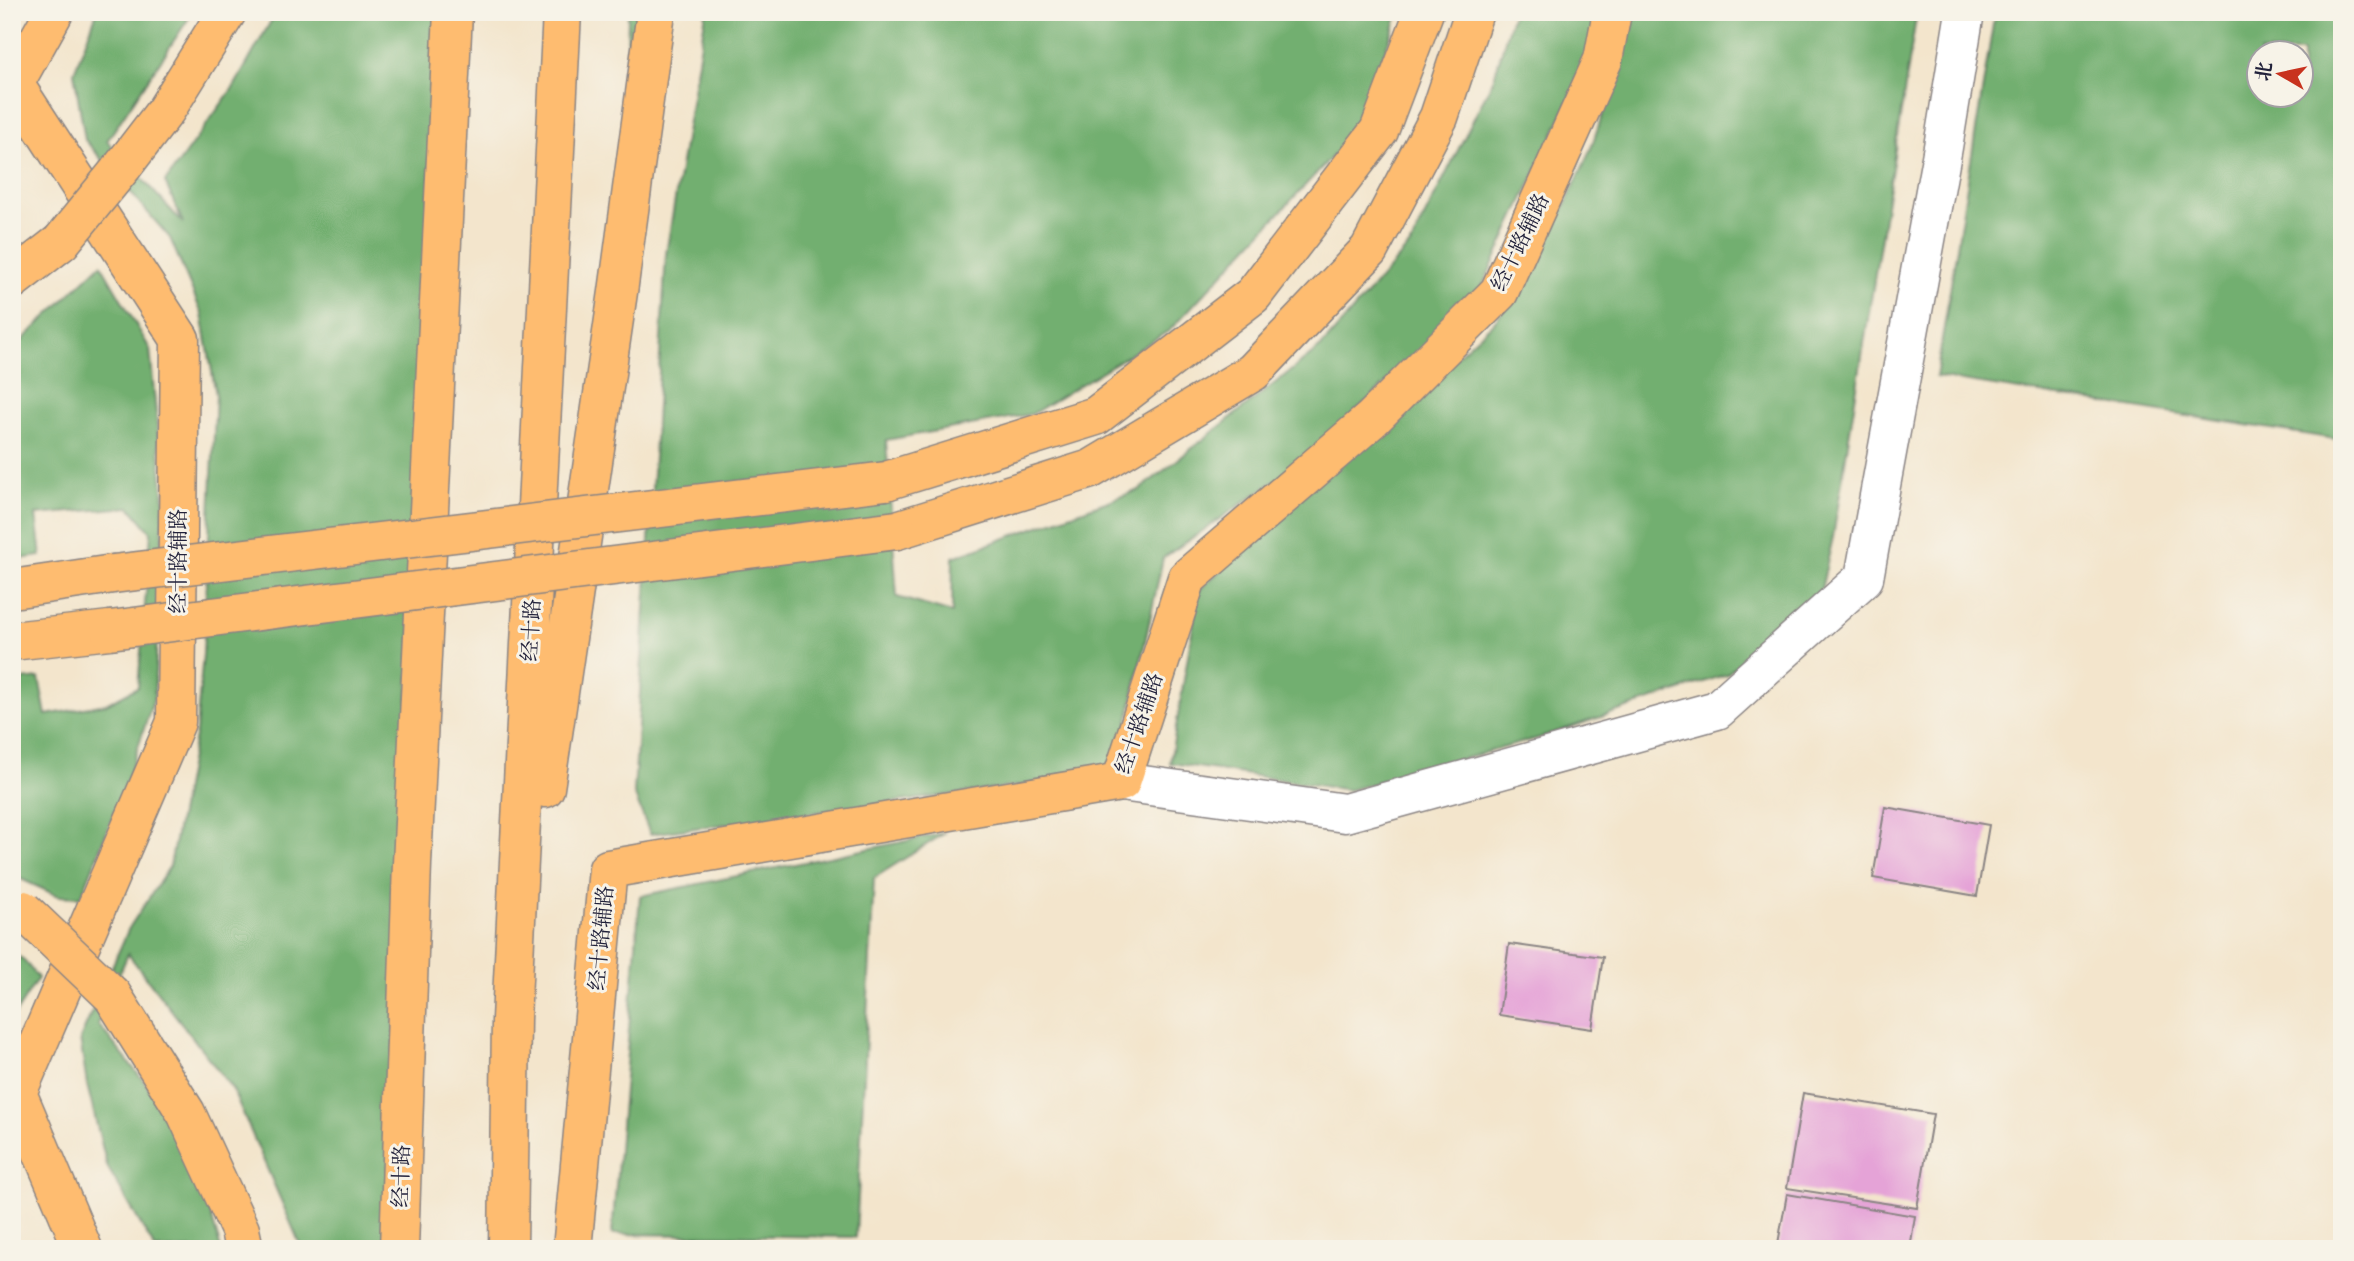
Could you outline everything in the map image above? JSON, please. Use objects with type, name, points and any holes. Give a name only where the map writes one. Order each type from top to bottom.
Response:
[{"type":"main road","name":"经十路辅路","points":[[54,12],[13,84],[180,339],[176,722],[17,1093],[83,1249]]},
{"type":"main road","points":[[12,280],[61,242],[123,166],[166,110],[227,12]]},
{"type":"main road","name":"经十路","points":[[399,1249],[412,864],[453,12]]},
{"type":"main road","name":"经十路","points":[[508,1249],[511,1019],[562,12]]},
{"type":"main road","points":[[511,1019],[618,292],[656,12]]},
{"type":"main road","points":[[12,589],[113,574],[886,481],[1096,416],[1252,295],[1379,131],[1424,12]]},
{"type":"main road","points":[[12,641],[897,530],[1091,470],[1253,372],[1369,250],[1439,117],[1474,12]]},
{"type":"main road","name":"经十路辅路","points":[[572,1249],[608,869],[1121,782],[1187,578],[1372,419],[1499,292],[1603,60],[1612,12]]},
{"type":"main road","points":[[18,908],[111,995],[186,1113],[240,1230],[243,1249]]},
{"type":"street","points":[[1121,782],[1345,813],[1717,710],[1864,578],[1965,12]]},
{"type":"green space","points":[[97,12],[193,12],[107,141],[183,223],[165,182],[235,85],[276,12],[437,12],[385,1249],[302,1249],[233,1090],[128,954],[98,1024],[158,1099],[205,1195],[221,1249],[155,1249],[107,1166],[87,1085],[80,1039],[129,928],[170,866],[196,731],[203,654],[216,395],[202,314],[170,238],[85,140],[74,72]]},
{"type":"green space","points":[[628,12],[641,12],[626,111]]},
{"type":"green space","points":[[706,12],[1399,12],[1357,130],[1170,330],[1032,414],[886,440],[897,597],[952,613],[953,557],[1139,490],[1321,347],[1411,244],[1494,78],[1513,12],[1598,12],[1584,69],[1475,302],[1295,467],[1163,558],[1117,773],[650,834],[634,793],[666,254]]},
{"type":"green space","points":[[1637,12],[1917,12],[1833,537],[1821,590],[1727,674],[1539,738],[1349,790],[1170,763],[1199,590],[1493,323],[1534,273],[1590,151]]},
{"type":"green space","points":[[1995,12],[2342,12],[2342,440],[1936,377]]},
{"type":"green space","points":[[101,264],[150,349],[164,500],[154,698],[128,778],[81,897],[58,896],[12,875],[12,681],[39,678],[46,715],[106,704],[138,687],[151,532],[130,507],[36,515],[41,556],[12,560],[12,350]]},
{"type":"green space","points":[[945,833],[874,878],[856,1237],[612,1234],[640,896]]},
{"type":"green space","points":[[12,954],[23,959],[38,978],[12,1019]]},
{"type":"building","points":[[1885,807],[1989,825],[1977,896],[1873,878]]},
{"type":"building","points":[[1509,944],[1603,957],[1592,1029],[1499,1015]]},
{"type":"building","points":[[1803,1093],[1933,1114],[1917,1208],[1787,1188]]},
{"type":"building","points":[[1787,1194],[1915,1216],[1910,1249],[1777,1249]]}]
